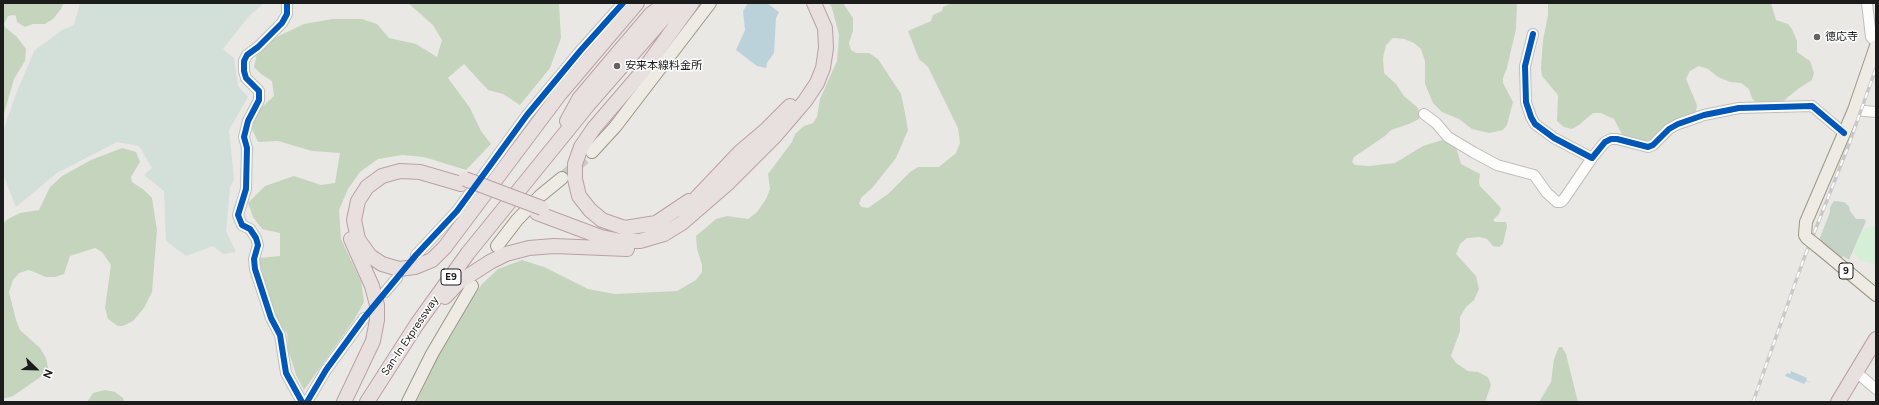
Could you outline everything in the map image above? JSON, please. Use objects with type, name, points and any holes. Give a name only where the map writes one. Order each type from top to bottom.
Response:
[{"type":"highway","points":[[463,181],[420,172],[400,171],[382,176],[367,187],[358,201],[354,220],[358,239],[370,256],[382,264],[399,269],[415,267],[432,260],[445,247],[559,95],[637,3]]},
{"type":"highway","name":"San-In Expressway","points":[[368,402],[417,324],[468,253],[561,137],[579,98],[651,14],[673,3]]},
{"type":"highway","points":[[692,3],[642,72],[594,128],[581,147],[575,164],[575,179],[579,196],[590,210],[602,220],[625,228],[656,223],[721,181],[775,136],[801,106],[817,83],[824,68],[826,48],[825,28],[814,3]]},
{"type":"highway","points":[[344,402],[373,341],[377,320],[377,305],[372,286],[355,249],[348,227],[349,209],[360,184],[374,173],[388,167],[402,165],[436,169],[539,210],[601,237],[621,241],[640,241],[664,234],[682,223],[786,110],[812,79],[821,48],[820,31],[814,14],[807,3]]},
{"type":"highway","points":[[417,324],[430,315],[443,298],[459,282],[474,271],[506,254],[529,248],[548,246],[622,249],[642,248],[666,242],[686,229],[721,181]]},
{"type":"highway","points":[[1838,402],[1855,371],[1876,339]]},
{"type":"main road","points":[[592,152],[615,127],[710,3]]},
{"type":"main road","name":"9","points":[[1876,46],[1854,110],[1806,222],[1805,235],[1816,246],[1876,295]]},
{"type":"main road","points":[[498,246],[517,220],[540,196],[562,178]]},
{"type":"main road","points":[[408,402],[432,354],[472,286]]},
{"type":"street","points":[[287,3],[287,14],[282,24],[258,47],[247,55],[244,61],[246,78],[259,91],[259,100],[248,122],[244,137],[247,148],[246,189],[238,215],[242,225],[250,230],[256,238],[258,245],[254,259],[255,269],[271,318],[280,335],[286,373],[302,402]]},
{"type":"street","points":[[416,255],[457,211],[527,115],[581,50],[623,3]]},
{"type":"street","points":[[1867,3],[1871,37],[1876,42]]},
{"type":"street","points":[[1533,34],[1525,66],[1526,102],[1531,117],[1535,124],[1554,138],[1592,158]]},
{"type":"street","points":[[1424,114],[1436,123],[1448,137],[1473,152],[1497,165],[1532,174],[1547,194],[1557,202],[1561,202],[1564,199],[1592,158],[1605,142],[1611,139],[1617,139],[1648,147],[1678,124],[1704,115],[1739,108],[1812,106],[1844,133]]},
{"type":"street","points":[[1854,110],[1876,112]]},
{"type":"street","points":[[385,292],[397,278]]},
{"type":"street","points":[[307,402],[326,370],[364,318]]},
{"type":"street","points":[[1855,371],[1876,389]]},
{"type":"green space","points":[[3,3],[64,3],[53,19],[45,24],[33,24],[25,27],[17,22],[16,16],[8,16],[4,24],[5,27],[17,37],[26,49],[25,61],[14,79],[3,117]]},
{"type":"green space","points":[[408,3],[559,3],[561,38],[550,68],[520,105],[503,94],[488,90],[464,64],[448,78],[470,108],[481,131],[491,144],[466,170],[424,157],[402,155],[378,159],[360,172],[348,189],[339,210],[341,239],[361,281],[364,302],[354,320],[304,390],[296,375],[288,349],[287,333],[276,320],[263,280],[259,258],[280,256],[280,233],[262,229],[253,217],[248,203],[265,186],[294,176],[321,185],[335,183],[340,153],[312,151],[278,141],[258,142],[252,129],[254,114],[274,96],[272,81],[261,74],[254,67],[257,53],[272,39],[304,24],[332,19],[362,19],[377,24],[389,38],[416,44],[437,57],[442,40],[433,25]]},
{"type":"green space","points":[[829,3],[843,3],[853,18],[853,31],[849,43],[851,50],[856,53],[869,53],[878,59],[901,94],[905,113],[908,130],[896,158],[873,187],[861,198],[859,204],[862,207],[868,208],[888,194],[910,172],[918,167],[939,167],[956,153],[960,143],[958,128],[928,67],[919,59],[908,31],[931,21],[933,15],[942,11],[943,7],[952,3],[1517,3],[1516,29],[1507,68],[1503,78],[1503,83],[1513,102],[1507,125],[1503,130],[1489,133],[1472,129],[1459,119],[1442,112],[1433,103],[1425,84],[1425,61],[1421,49],[1414,43],[1404,39],[1393,38],[1386,45],[1383,58],[1384,73],[1396,84],[1404,96],[1417,107],[1420,112],[1419,119],[1391,130],[1385,136],[1354,157],[1352,162],[1355,165],[1369,166],[1395,163],[1423,146],[1442,140],[1455,144],[1461,164],[1480,174],[1480,186],[1501,208],[1499,214],[1493,220],[1495,222],[1506,222],[1507,226],[1503,244],[1499,247],[1493,246],[1487,239],[1480,237],[1467,238],[1460,244],[1456,254],[1476,276],[1479,289],[1474,300],[1466,307],[1460,317],[1460,331],[1451,356],[1456,363],[1468,371],[1478,372],[1488,377],[1491,385],[1485,402],[416,402],[438,356],[465,310],[482,284],[498,269],[522,260],[544,267],[588,289],[615,294],[677,291],[696,280],[702,272],[702,265],[697,249],[696,236],[716,219],[727,216],[748,219],[757,212],[766,199],[770,189],[768,174],[792,142],[795,134],[804,126],[813,123],[817,117],[820,99],[837,61],[839,35],[832,8]]},
{"type":"green space","points":[[1548,3],[1771,3],[1776,20],[1788,24],[1792,29],[1797,41],[1797,52],[1810,61],[1814,73],[1812,80],[1781,103],[1757,104],[1752,98],[1749,89],[1741,83],[1730,82],[1718,77],[1708,69],[1699,66],[1690,71],[1686,79],[1697,105],[1696,112],[1668,126],[1650,141],[1643,142],[1624,138],[1614,119],[1601,113],[1593,113],[1572,129],[1564,127],[1557,121],[1558,95],[1542,76],[1541,68],[1543,40],[1548,15]]},
{"type":"green space","points":[[122,148],[136,152],[140,162],[131,177],[132,182],[144,190],[152,198],[157,230],[152,292],[144,308],[133,321],[123,326],[118,326],[108,319],[105,308],[111,265],[102,252],[95,248],[70,256],[64,274],[55,277],[46,277],[29,270],[19,273],[13,280],[9,292],[16,320],[20,330],[40,348],[46,358],[48,368],[42,376],[13,396],[3,399],[3,224],[6,220],[20,213],[39,210],[50,187],[62,176],[91,160]]},
{"type":"green space","points":[[1834,201],[1844,202],[1849,206],[1850,211],[1856,219],[1864,219],[1866,221],[1849,260],[1843,256],[1841,261],[1819,240],[1830,212],[1830,207]]},
{"type":"green space","points":[[1876,225],[1876,266],[1869,262],[1860,260],[1854,252],[1861,233],[1866,228]]},
{"type":"green space","points":[[1559,347],[1562,347],[1566,354],[1578,402],[1539,402],[1551,382],[1554,359]]},
{"type":"green space","points":[[105,390],[115,392],[123,398],[124,402],[87,402],[93,393]]},
{"type":"shaded area","points":[[80,3],[264,3],[250,15],[223,49],[234,58],[238,86],[248,97],[229,130],[234,179],[230,188],[226,231],[236,252],[223,254],[213,246],[186,256],[166,241],[164,191],[144,175],[152,168],[139,146],[117,142],[57,173],[16,207],[3,174],[3,131],[16,94],[34,51],[62,30],[74,25]]},
{"type":"water","points":[[748,3],[767,3],[779,12],[776,18],[774,53],[767,63],[766,68],[757,66],[736,50],[745,30],[743,11]]},
{"type":"water","points":[[1791,371],[1807,378],[1806,380],[1811,383],[1806,381],[1804,384],[1785,376],[1787,373],[1790,374]]},
{"type":"tunnel","points":[[562,178],[592,152]]},
{"type":"railway","points":[[1753,402],[1803,261],[1848,147],[1876,68]]},
{"type":"cycle path","points":[[287,3],[287,14],[282,23],[258,47],[247,55],[244,61],[246,78],[259,91],[259,100],[248,121],[244,137],[247,148],[246,189],[238,215],[242,225],[250,229],[256,238],[258,245],[254,259],[255,269],[271,318],[280,335],[286,373],[302,402]]},
{"type":"cycle path","points":[[307,402],[326,370],[364,318],[416,255],[457,211],[527,115],[581,50],[623,3]]},
{"type":"cycle path","points":[[1533,34],[1525,66],[1526,102],[1531,117],[1535,124],[1554,138],[1592,158],[1605,142],[1611,139],[1617,139],[1648,147],[1653,145],[1669,129],[1678,124],[1704,115],[1739,108],[1812,106],[1844,133]]},
{"type":"place","name":"徳応寺","points":[[1817,37]]},
{"type":"place","name":"安来本線料金所","points":[[617,66]]}]
